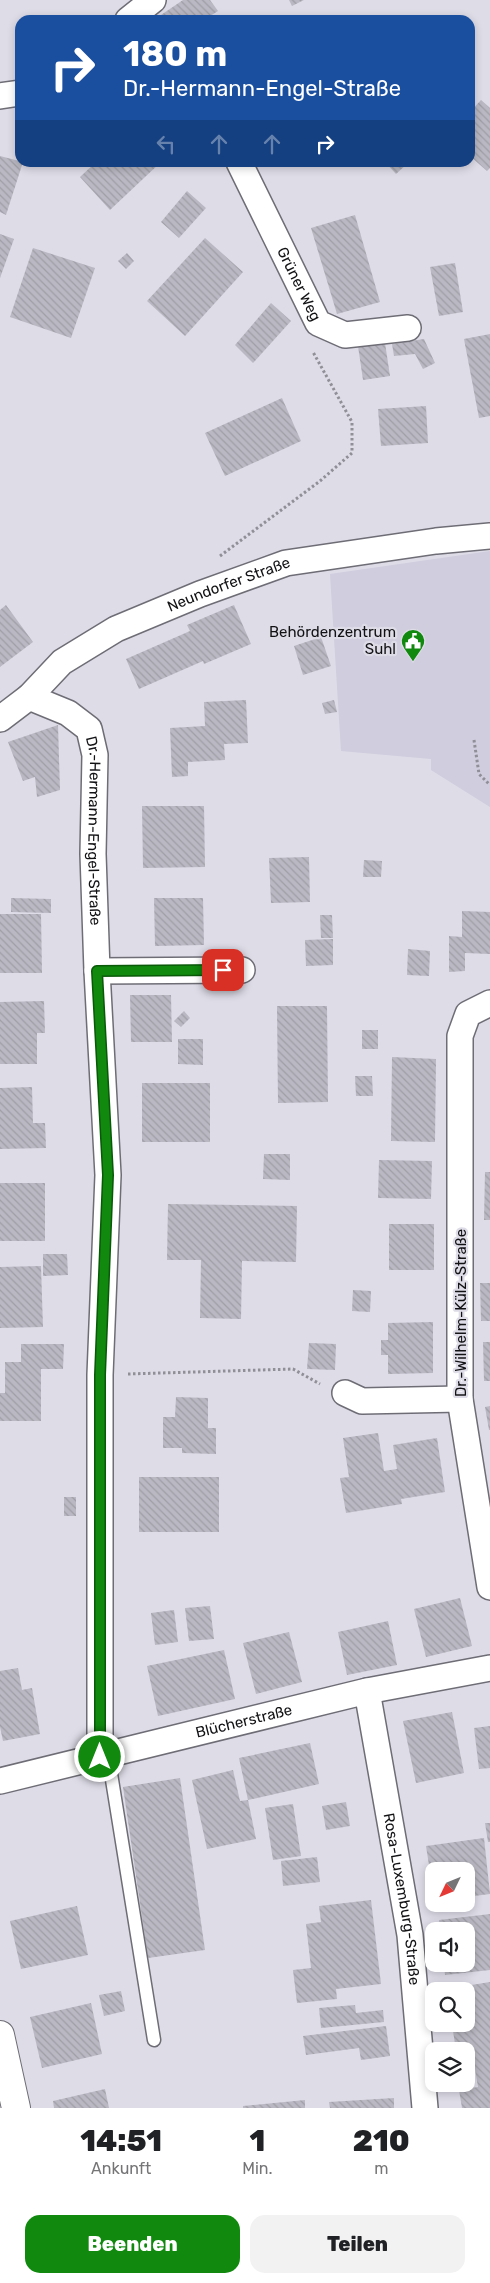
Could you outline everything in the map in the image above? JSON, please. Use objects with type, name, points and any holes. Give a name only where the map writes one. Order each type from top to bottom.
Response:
[{"type":"main road","points":[[0,2035],[16,2108]]},
{"type":"street","points":[[0,96],[15,93]]},
{"type":"street","name":"Grüner Weg","points":[[241,167],[318,323],[344,335],[408,328]]},
{"type":"street","name":"Neundorfer Straße","points":[[0,719],[29,697],[62,662],[116,629],[200,594],[286,563],[436,541],[490,536]]},
{"type":"street","name":"Dr.-Hermann-Engel-Straße","points":[[29,697],[68,713],[89,729],[95,755],[93,854],[108,1175],[100,1375],[104,1756]]},
{"type":"street","points":[[97,971],[242,970]]},
{"type":"street","name":"Dr.-Wilhelm-Külz-Straße","points":[[490,1004],[468,1014],[460,1036],[460,1399],[490,1587]]},
{"type":"street","points":[[334,1389],[362,1401],[460,1399]]},
{"type":"street","name":"Blücherstraße","points":[[0,1781],[367,1691],[490,1668]]},
{"type":"street","name":"Rosa-Luxemburg-Straße","points":[[367,1691],[410,1935],[425,2108]]},
{"type":"lane","points":[[104,1756],[154,2040]]},
{"type":"path","points":[[218,558],[352,454],[352,422],[311,348],[318,323]]},
{"type":"path","points":[[474,740],[479,774],[490,786]]},
{"type":"path","points":[[100,1375],[293,1369],[334,1389]]},
{"type":"shaded area","name":"Behördenzentrum Suhl","points":[[490,551],[490,807],[431,770],[431,759],[341,751],[330,574]]},
{"type":"building","points":[[183,0],[210,0],[218,11],[212,15],[161,15]]},
{"type":"building","points":[[289,0],[304,0],[292,6]]},
{"type":"building","points":[[481,100],[490,108],[490,168],[487,171],[475,160],[475,107]]},
{"type":"building","points":[[0,156],[15,160],[15,167],[21,167],[6,215],[0,212]]},
{"type":"building","points":[[91,167],[156,167],[110,210],[80,177]]},
{"type":"building","points":[[390,167],[404,167],[396,174]]},
{"type":"building","points":[[187,191],[206,208],[179,238],[161,222]]},
{"type":"building","points":[[355,215],[380,302],[337,314],[311,228]]},
{"type":"building","points":[[0,234],[14,239],[0,278]]},
{"type":"building","points":[[205,238],[243,272],[185,336],[147,301]]},
{"type":"building","points":[[33,248],[95,268],[71,338],[10,317]]},
{"type":"building","points":[[127,253],[134,261],[126,269],[118,261]]},
{"type":"building","points":[[455,263],[463,312],[439,316],[430,267]]},
{"type":"building","points":[[271,303],[291,321],[253,363],[235,345]]},
{"type":"building","points":[[490,334],[490,416],[479,418],[464,339]]},
{"type":"building","points":[[424,339],[435,363],[423,369],[415,354],[394,356],[392,344]]},
{"type":"building","points":[[385,343],[390,376],[363,380],[358,346]]},
{"type":"building","points":[[282,398],[301,441],[225,476],[205,433]]},
{"type":"building","points":[[426,406],[428,443],[381,446],[378,409]]},
{"type":"building","points":[[6,605],[33,642],[0,667],[0,610]]},
{"type":"building","points":[[234,605],[251,644],[204,664],[203,661],[139,689],[126,659],[190,631],[187,625]]},
{"type":"building","points":[[321,637],[331,666],[303,675],[294,646]]},
{"type":"building","points":[[246,700],[248,743],[224,744],[225,760],[188,762],[188,776],[172,777],[170,728],[205,726],[204,702]]},
{"type":"building","points":[[334,700],[337,712],[325,714],[322,703]]},
{"type":"building","points":[[58,725],[60,790],[37,797],[35,777],[23,781],[8,742]]},
{"type":"building","points":[[142,806],[204,806],[205,867],[143,868]]},
{"type":"building","points":[[309,857],[310,902],[271,903],[269,858]]},
{"type":"building","points":[[364,860],[382,861],[381,877],[363,877]]},
{"type":"building","points":[[11,898],[51,899],[51,913],[11,912]]},
{"type":"building","points":[[154,898],[203,898],[204,945],[155,946]]},
{"type":"building","points":[[462,911],[490,912],[490,954],[465,953],[465,971],[449,972],[449,936],[462,937]]},
{"type":"building","points":[[0,914],[41,914],[42,973],[0,973]]},
{"type":"building","points":[[320,915],[332,915],[333,938],[321,938]]},
{"type":"building","points":[[333,939],[333,965],[306,966],[305,940]]},
{"type":"building","points":[[408,949],[430,951],[429,976],[407,975]]},
{"type":"building","points":[[130,995],[171,995],[172,1042],[131,1042]]},
{"type":"building","points":[[44,1001],[45,1033],[37,1033],[37,1064],[0,1064],[0,1002]]},
{"type":"building","points":[[277,1006],[327,1006],[328,1102],[278,1103]]},
{"type":"building","points":[[184,1011],[190,1018],[181,1027],[174,1021]]},
{"type":"building","points":[[362,1030],[378,1030],[378,1049],[362,1049]]},
{"type":"building","points":[[178,1039],[203,1039],[203,1065],[178,1064]]},
{"type":"building","points":[[392,1057],[436,1059],[435,1142],[391,1141]]},
{"type":"building","points":[[355,1076],[372,1076],[373,1096],[356,1096]]},
{"type":"building","points":[[142,1083],[210,1083],[210,1142],[142,1142]]},
{"type":"building","points":[[32,1087],[33,1123],[45,1123],[46,1148],[0,1149],[0,1088]]},
{"type":"building","points":[[264,1154],[290,1154],[290,1180],[263,1179]]},
{"type":"building","points":[[379,1160],[432,1161],[431,1199],[378,1198]]},
{"type":"building","points":[[485,1172],[490,1172],[490,1220],[484,1220]]},
{"type":"building","points":[[0,1183],[45,1183],[45,1241],[0,1241]]},
{"type":"building","points":[[168,1204],[297,1206],[296,1262],[242,1261],[241,1319],[200,1318],[201,1260],[167,1260]]},
{"type":"building","points":[[389,1224],[434,1224],[434,1270],[389,1270]]},
{"type":"building","points":[[43,1254],[67,1254],[68,1275],[43,1276]]},
{"type":"building","points":[[41,1266],[43,1327],[0,1328],[0,1267]]},
{"type":"building","points":[[480,1283],[490,1283],[490,1321],[481,1321]]},
{"type":"building","points":[[353,1290],[371,1291],[370,1312],[352,1311]]},
{"type":"building","points":[[433,1322],[433,1373],[388,1374],[388,1355],[381,1355],[381,1340],[388,1340],[388,1323]]},
{"type":"building","points":[[483,1342],[490,1342],[490,1381],[484,1381]]},
{"type":"building","points":[[309,1343],[336,1344],[335,1370],[307,1369]]},
{"type":"building","points":[[21,1344],[64,1344],[63,1369],[41,1369],[41,1421],[0,1421],[0,1393],[5,1393],[5,1362],[21,1362]]},
{"type":"building","points":[[176,1397],[208,1398],[208,1428],[216,1428],[216,1454],[182,1453],[182,1448],[163,1448],[163,1417],[175,1417]]},
{"type":"building","points":[[490,1406],[490,1430],[489,1430],[485,1407]]},
{"type":"building","points":[[378,1433],[384,1471],[397,1469],[393,1445],[437,1438],[445,1492],[401,1499],[402,1504],[346,1513],[340,1478],[349,1477],[343,1438]]},
{"type":"building","points":[[139,1477],[219,1477],[219,1532],[139,1532]]},
{"type":"building","points":[[64,1497],[76,1497],[76,1516],[64,1516]]},
{"type":"building","points":[[460,1598],[472,1646],[426,1657],[414,1609]]},
{"type":"building","points":[[210,1606],[214,1639],[189,1641],[185,1608]]},
{"type":"building","points":[[174,1610],[178,1642],[155,1645],[151,1613]]},
{"type":"building","points":[[388,1621],[397,1665],[347,1675],[338,1632]]},
{"type":"building","points":[[289,1632],[302,1682],[256,1694],[243,1643]]},
{"type":"building","points":[[224,1650],[235,1699],[158,1716],[147,1666]]},
{"type":"building","points":[[18,1668],[22,1690],[32,1688],[40,1734],[3,1741],[0,1727],[0,1671]]},
{"type":"building","points":[[452,1712],[464,1773],[416,1783],[403,1721]]},
{"type":"building","points":[[490,1726],[490,1768],[479,1769],[474,1728]]},
{"type":"building","points":[[310,1743],[319,1784],[248,1800],[239,1758]]},
{"type":"building","points":[[233,1770],[240,1801],[248,1800],[256,1839],[207,1849],[192,1780]]},
{"type":"building","points":[[180,1778],[205,1950],[148,1958],[123,1787]]},
{"type":"building","points":[[346,1802],[350,1826],[326,1830],[322,1806]]},
{"type":"building","points":[[293,1804],[301,1856],[273,1860],[265,1808]]},
{"type":"building","points":[[485,1823],[490,1823],[490,1842],[488,1842]]},
{"type":"building","points":[[484,1838],[490,1894],[475,1896],[475,1862],[428,1862],[426,1846]]},
{"type":"building","points":[[317,1857],[320,1882],[283,1886],[281,1861]]},
{"type":"building","points":[[371,1900],[381,1984],[336,1989],[337,1999],[297,2003],[293,1970],[311,1968],[306,1924],[321,1922],[319,1906]]},
{"type":"building","points":[[77,1906],[88,1955],[21,1969],[10,1921]]},
{"type":"building","points":[[490,1914],[490,1970],[475,1972],[475,1922],[439,1922],[439,1920]]},
{"type":"building","points":[[445,1972],[472,1972],[445,1975]]},
{"type":"building","points":[[490,1982],[490,2108],[462,2108],[459,2092],[475,2092],[475,2087],[478,2087],[475,2069],[475,2042],[455,2042],[453,2032],[475,2032],[475,1984]]},
{"type":"building","points":[[121,1991],[125,2011],[104,2016],[99,1995]]},
{"type":"building","points":[[91,2003],[102,2054],[42,2068],[30,2017]]},
{"type":"building","points":[[355,2005],[356,2013],[383,2010],[384,2022],[321,2028],[319,2008]]},
{"type":"building","points":[[386,2026],[390,2056],[361,2060],[359,2048],[306,2055],[303,2036]]},
{"type":"building","points":[[105,2089],[109,2108],[54,2108],[53,2101]]},
{"type":"building","points":[[394,2098],[394,2108],[330,2108],[329,2102]]},
{"type":"building","points":[[305,2100],[305,2108],[243,2108],[243,2106]]},
{"type":"place","name":"Behördenzentrum Suhl","points":[[413,662]]},
{"type":"route","points":[[100,1757],[100,1375],[108,1175],[97,971],[223,970]]}]
